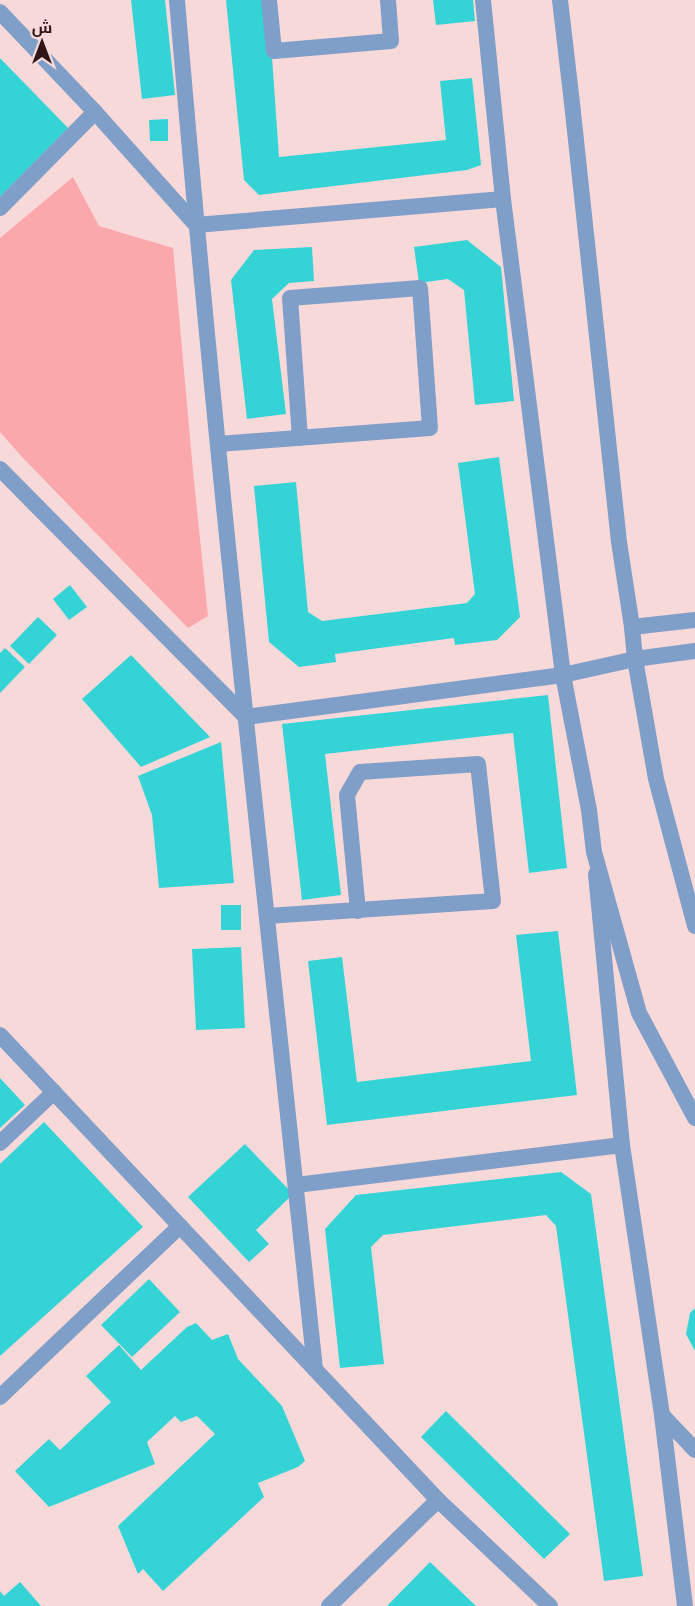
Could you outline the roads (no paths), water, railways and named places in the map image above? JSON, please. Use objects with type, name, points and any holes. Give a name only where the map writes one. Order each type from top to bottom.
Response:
[{"type":"street","points":[[177,0],[218,444],[315,1369]]},
{"type":"street","points":[[269,0],[274,51],[391,41],[388,0]]},
{"type":"street","points":[[483,0],[503,199],[563,675],[589,810],[622,1144],[662,1415],[685,1606]]},
{"type":"street","points":[[560,0],[619,542],[635,659],[656,779],[695,926]]},
{"type":"street","points":[[0,12],[95,112],[196,225]]},
{"type":"street","points":[[0,207],[95,112]]},
{"type":"street","points":[[196,225],[503,199]]},
{"type":"street","points":[[218,444],[430,429],[420,288],[290,298],[300,438]]},
{"type":"street","points":[[2,475],[246,717]]},
{"type":"street","points":[[632,627],[695,620]]},
{"type":"street","points":[[246,717],[563,675],[635,659],[695,651]]},
{"type":"street","points":[[267,916],[358,911],[493,901],[478,764],[360,772],[347,795],[358,911]]},
{"type":"street","points":[[594,852],[639,1013],[695,1118]]},
{"type":"street","points":[[0,1035],[438,1500],[550,1606]]},
{"type":"street","points":[[0,1143],[54,1092]]},
{"type":"street","points":[[296,1185],[622,1144]]},
{"type":"street","points":[[0,1397],[180,1226]]},
{"type":"street","points":[[662,1415],[695,1450]]},
{"type":"street","points":[[331,1605],[438,1500]]}]
